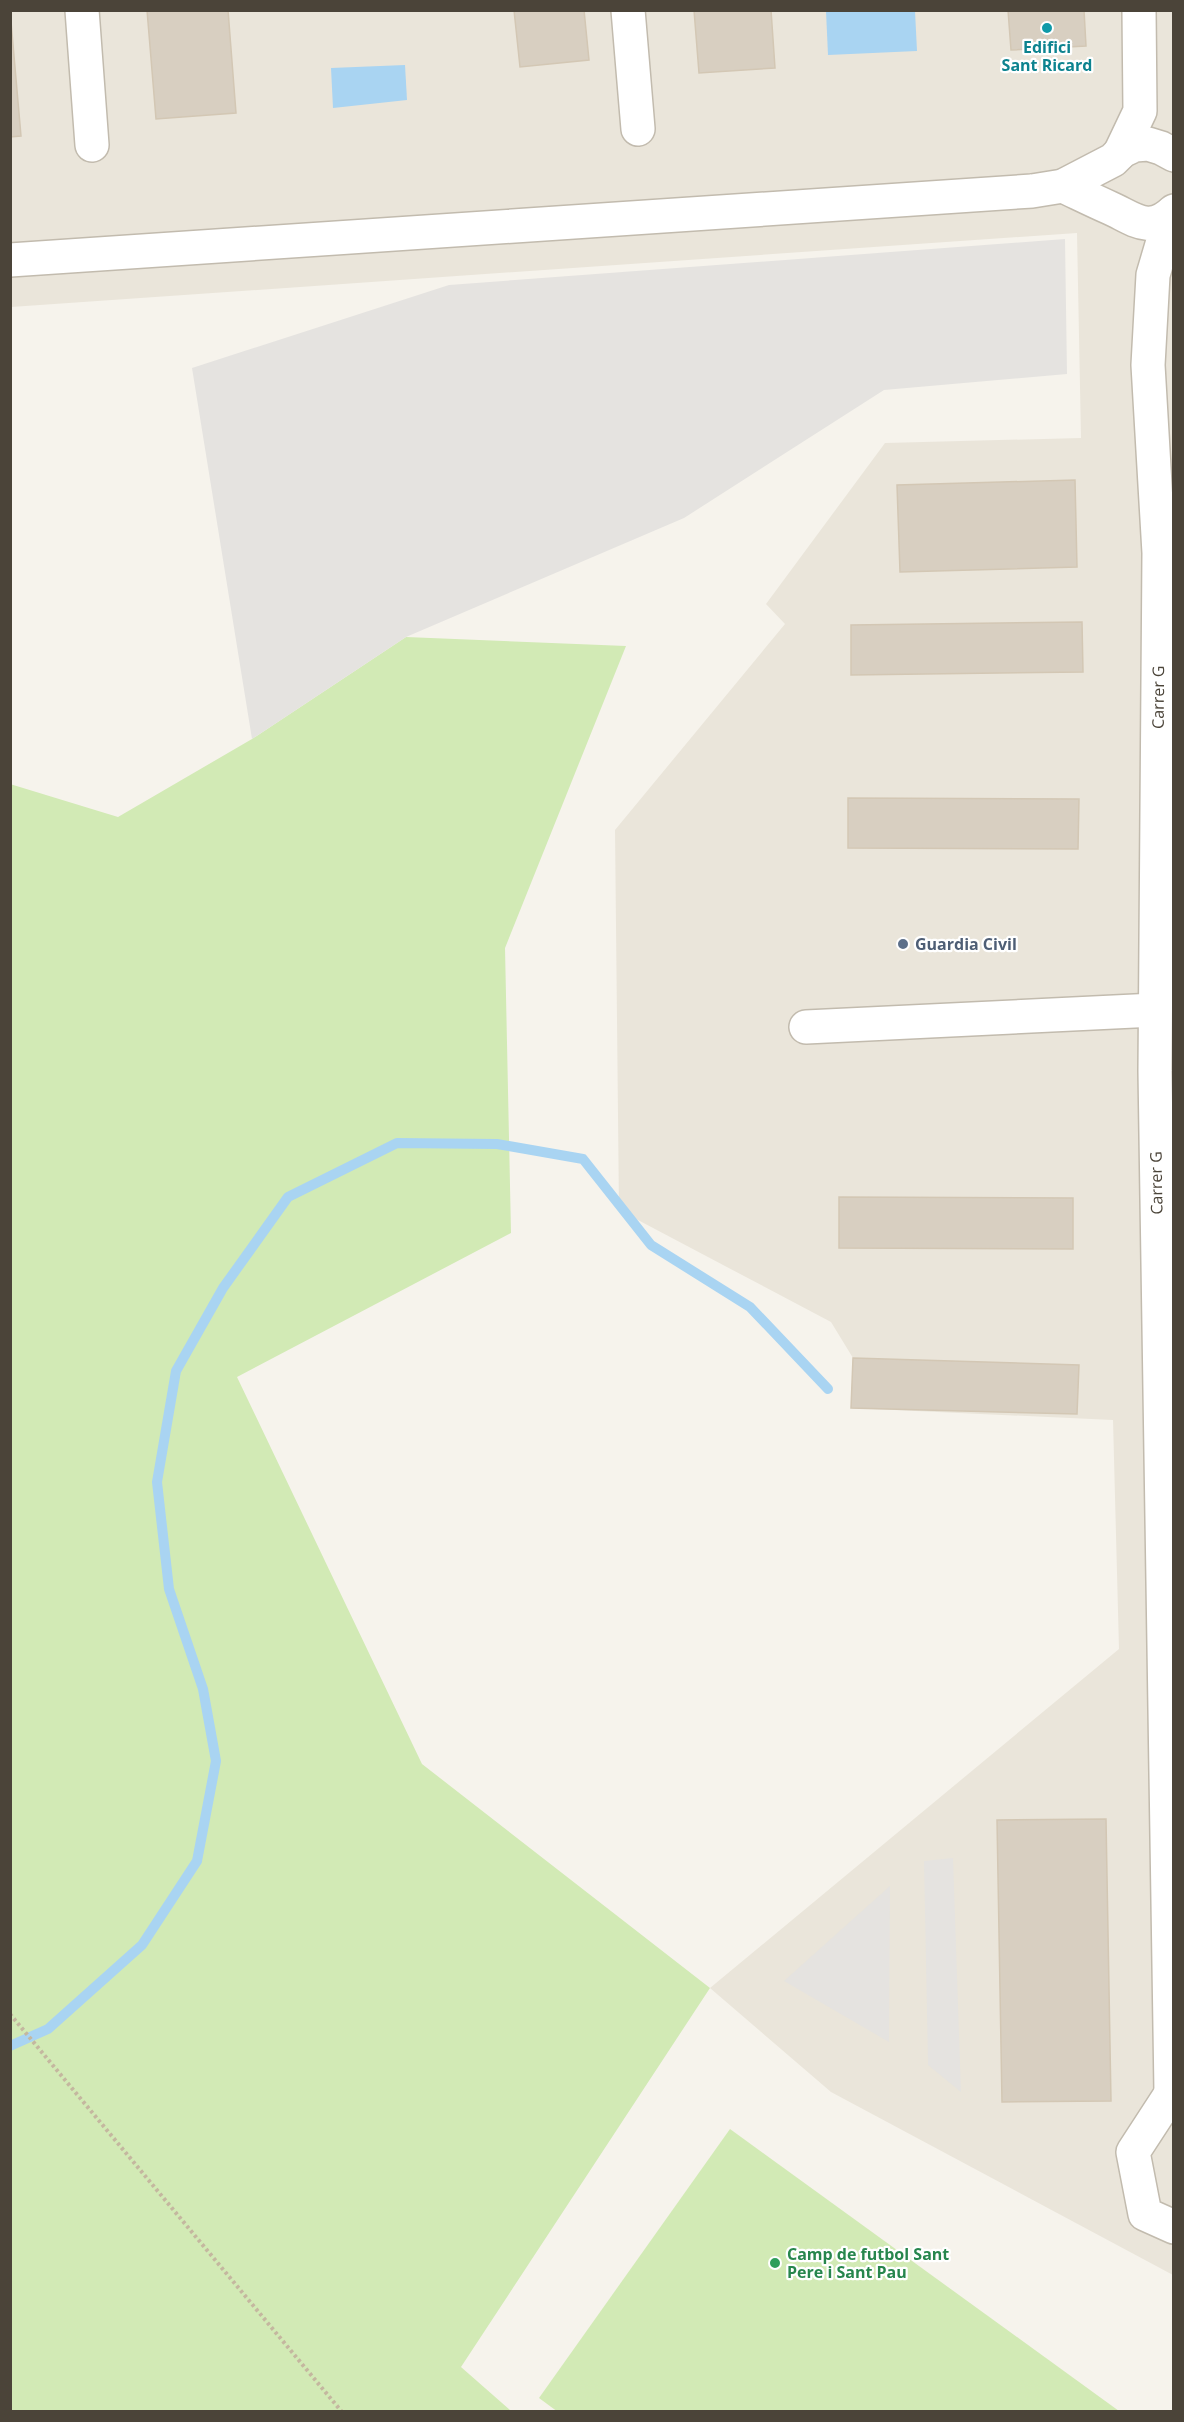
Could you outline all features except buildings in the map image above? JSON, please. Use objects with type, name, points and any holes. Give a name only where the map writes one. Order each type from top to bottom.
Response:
[{"type":"street","points":[[82,10],[92,145]]},
{"type":"street","points":[[628,10],[638,129]]},
{"type":"street","points":[[1139,10],[1140,111],[1170,153]]},
{"type":"street","name":"Carrer G","points":[[1140,111],[1107,172],[1105,186],[1109,199],[1124,216],[1153,275],[1161,365],[1166,553],[1155,1010],[1164,1070],[1172,2090]]},
{"type":"street","points":[[10,260],[1020,192],[1063,186],[1135,145],[1148,144],[1170,153]]},
{"type":"street","points":[[1063,186],[1124,216],[1145,223],[1158,221],[1172,213]]},
{"type":"street","name":"Carrer G","points":[[1153,275],[1172,213]]},
{"type":"street","points":[[806,1028],[1155,1010]]},
{"type":"street","points":[[1172,2090],[1132,2152],[1145,2214],[1173,2227]]},
{"type":"path","points":[[10,2014],[342,2412]]},
{"type":"shaded area","points":[[11,11],[1173,11],[1173,2275],[831,2092],[710,1988],[1119,1649],[1113,1420],[851,1408],[853,1358],[831,1322],[619,1210],[615,830],[785,624],[766,604],[885,443],[1081,438],[1077,233],[11,307]]},
{"type":"shaded area","points":[[1065,239],[1067,374],[884,390],[684,518],[406,637],[252,739],[192,368],[449,285]]},
{"type":"shaded area","points":[[953,1858],[961,2092],[928,2065],[924,1861]]},
{"type":"shaded area","points":[[890,1886],[889,2042],[784,1981]]},
{"type":"green space","points":[[406,637],[626,646],[505,948],[511,1233],[237,1377],[422,1764],[710,1988],[461,2367],[511,2411],[11,2411],[10,784],[118,817],[252,739]]},
{"type":"green space","name":"Camp de futbol Sant Pere i Sant Pau","points":[[730,2129],[1119,2411],[558,2412],[539,2398]]},
{"type":"water","points":[[826,11],[915,11],[917,51],[828,55]]},
{"type":"water","points":[[405,65],[407,100],[333,108],[331,68]]},
{"type":"waterway","points":[[10,2046],[48,2029],[142,1945],[197,1861],[216,1761],[203,1689],[169,1589],[157,1482],[176,1371],[223,1288],[288,1197],[397,1143],[497,1144],[583,1159],[651,1245],[750,1307],[828,1389]]},
{"type":"place","name":"Edifici Sant Ricard","points":[[1047,28]]},
{"type":"place","name":"Guardia Civil","points":[[903,944]]},
{"type":"place","name":"Camp de futbol Sant Pere i Sant Pau","points":[[775,2263]]}]
